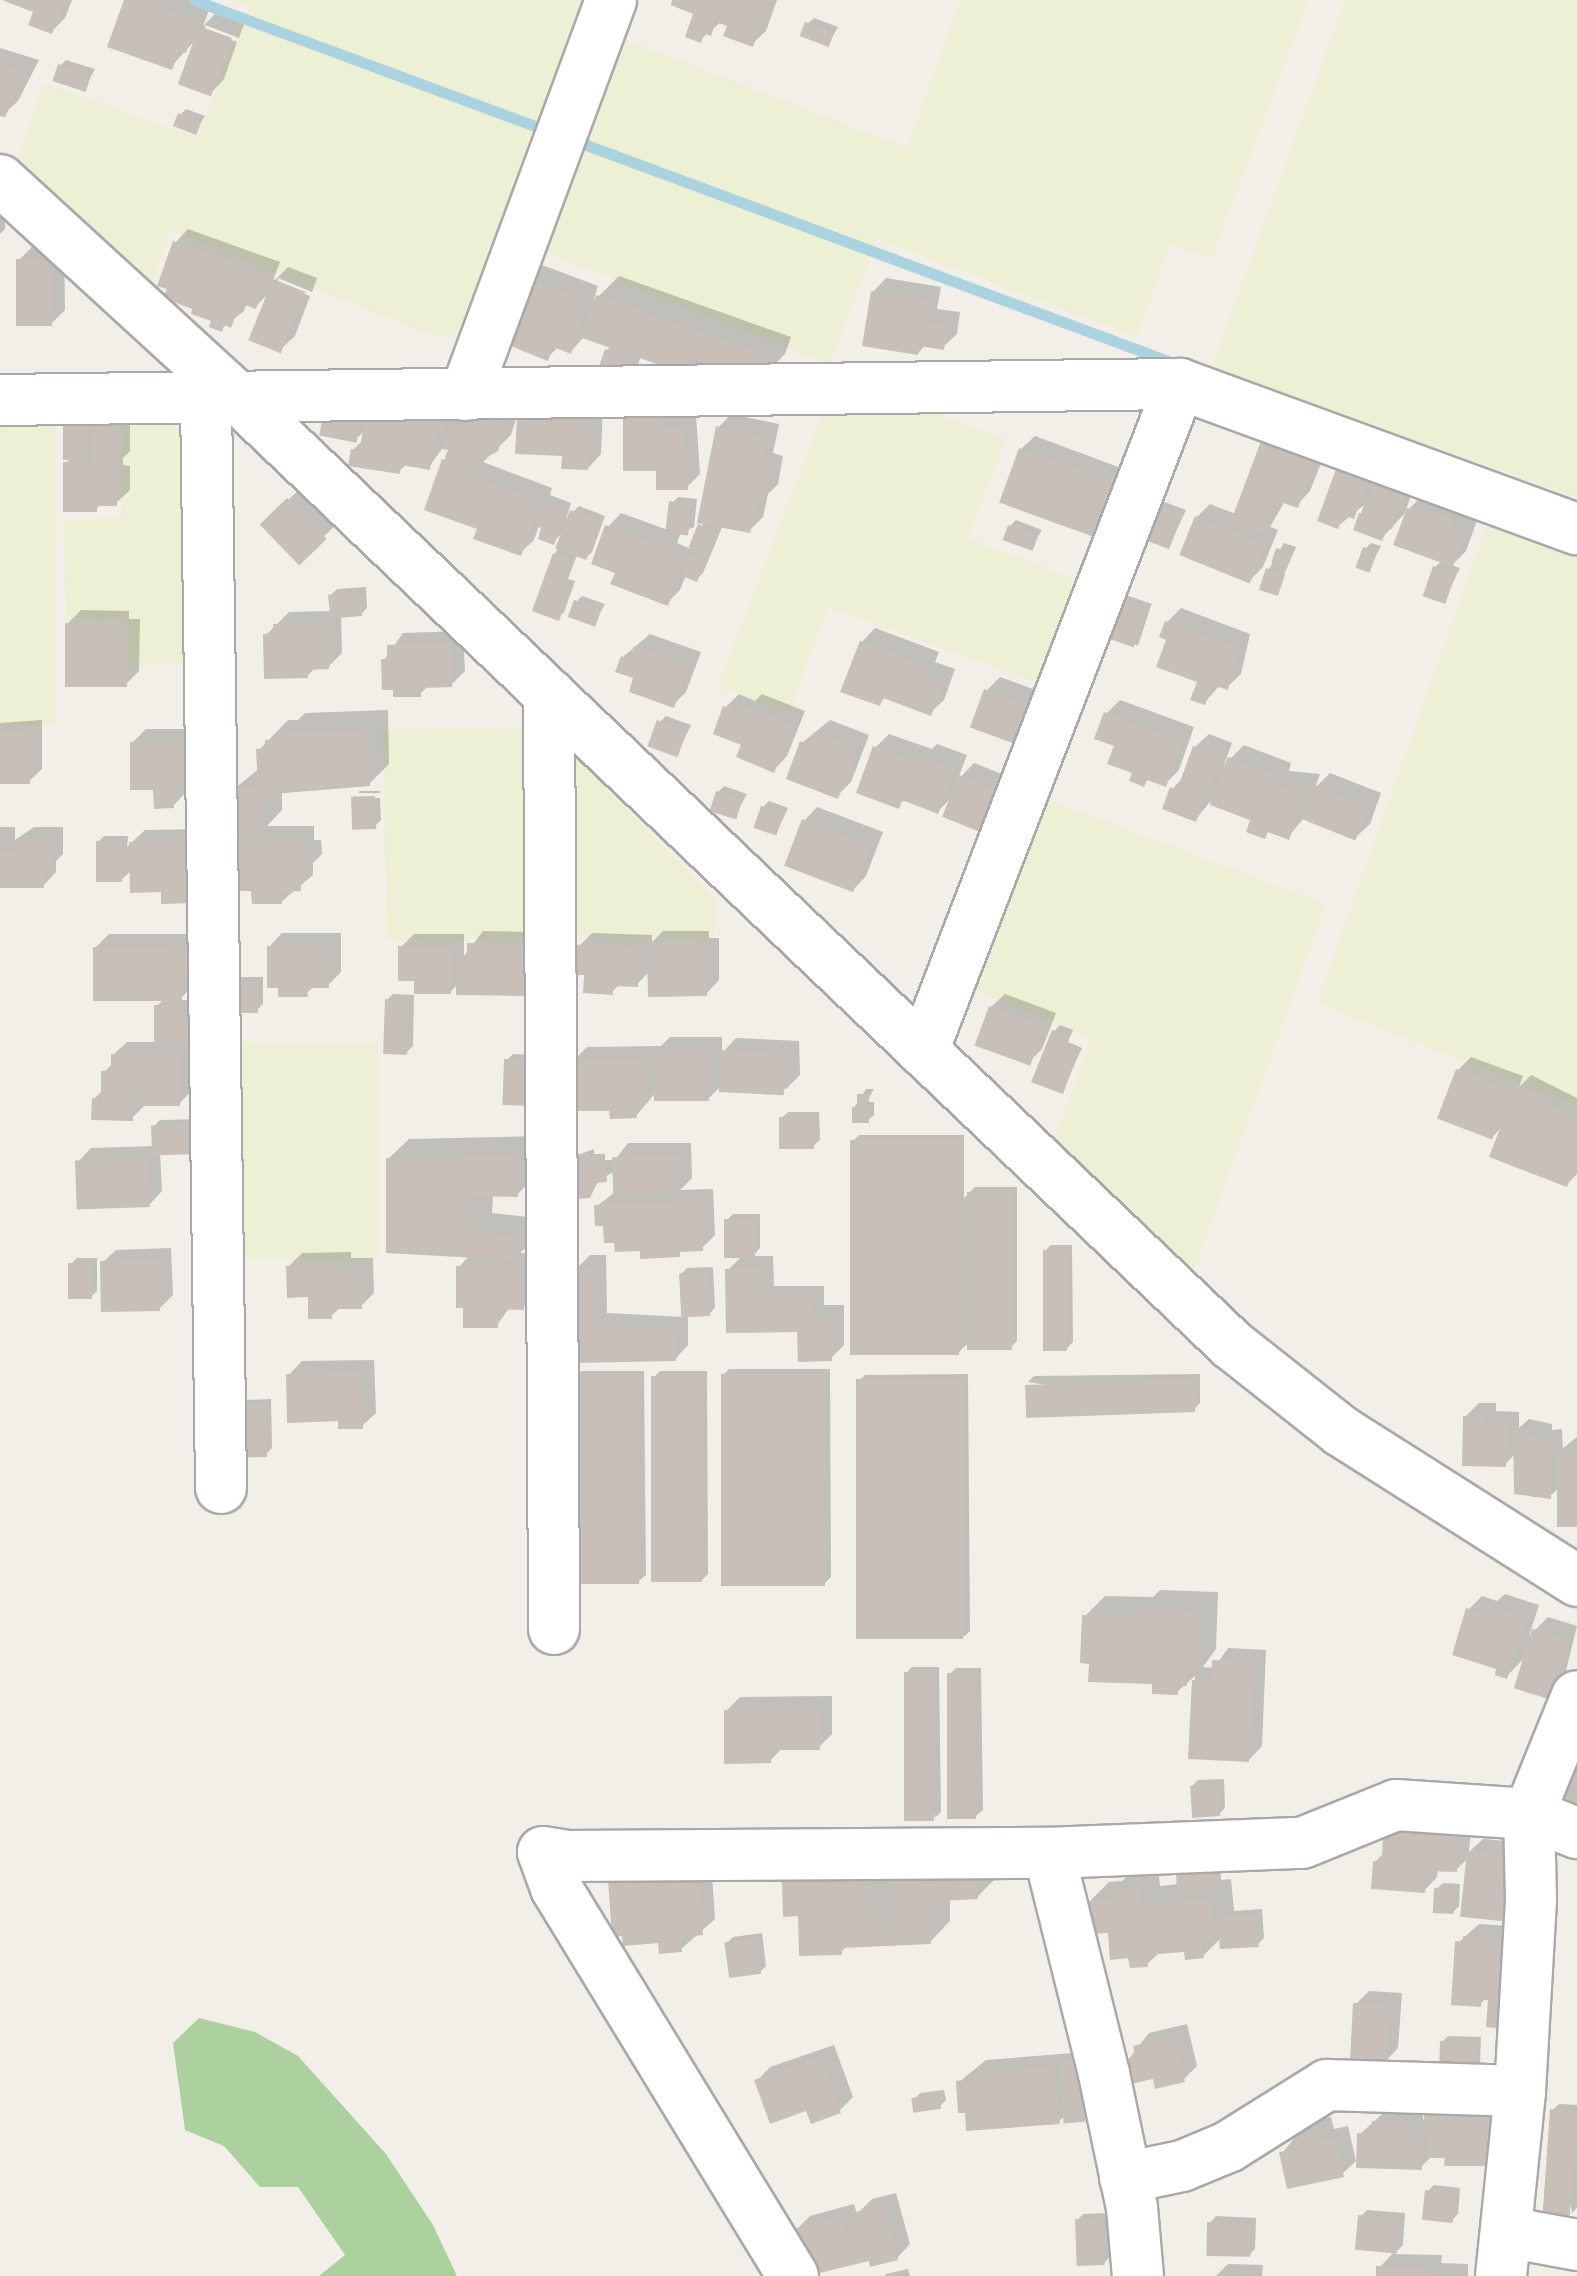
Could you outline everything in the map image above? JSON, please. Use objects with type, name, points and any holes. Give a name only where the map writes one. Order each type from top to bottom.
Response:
[{"type":"street","points":[[465,395],[612,0]]},
{"type":"street","points":[[0,180],[222,398],[548,694],[1230,1344],[1341,1431],[1577,1580]]},
{"type":"street","points":[[923,1051],[1180,384]]},
{"type":"street","points":[[0,400],[1180,384],[1577,529]]},
{"type":"street","points":[[221,1488],[222,398]]},
{"type":"street","points":[[548,694],[554,1630]]},
{"type":"street","points":[[1577,1696],[1529,1814],[1531,1899],[1520,2091],[1504,2254],[1577,2245]]},
{"type":"street","points":[[793,2276],[556,1888],[543,1852],[568,1856],[1048,1853],[1302,1843],[1396,1805],[1529,1814],[1577,1832]]},
{"type":"street","points":[[1048,1853],[1104,2074],[1125,2178],[1138,2276]]},
{"type":"street","points":[[1125,2178],[1182,2166],[1228,2147],[1327,2085],[1520,2091]]},
{"type":"green space","points":[[233,0],[587,0],[462,331],[437,337],[171,231],[143,304],[11,176],[44,83],[198,137],[248,6]]},
{"type":"green space","points":[[960,0],[1309,0],[1211,259],[1170,245],[1136,337],[877,239],[830,364],[544,252],[624,39],[907,148]]},
{"type":"green space","points":[[1345,0],[1577,0],[1577,497],[1211,369]]},
{"type":"green space","points":[[908,403],[1006,439],[968,538],[1082,581],[1041,684],[828,607],[789,713],[718,686],[824,410]]},
{"type":"green space","points":[[0,420],[56,420],[56,725],[0,725]]},
{"type":"green space","points":[[123,420],[194,420],[195,663],[129,665],[127,619],[66,618],[63,519],[121,518]]},
{"type":"green space","points":[[1489,519],[1577,551],[1577,1105],[1317,1003]]},
{"type":"green space","points":[[529,727],[533,938],[387,941],[383,730]]},
{"type":"green space","points":[[566,748],[717,901],[714,938],[567,937]]},
{"type":"green space","points":[[1044,798],[1326,904],[1190,1281],[1051,1147],[1092,1039],[974,990]]},
{"type":"green space","points":[[233,1042],[378,1042],[378,1259],[233,1259]]},
{"type":"green space","points":[[199,2018],[255,2032],[298,2056],[386,2154],[433,2225],[457,2276],[319,2276],[345,2255],[298,2187],[260,2187],[224,2146],[185,2130],[173,2043]]},
{"type":"building","points":[[2,0],[65,0],[52,34],[28,25],[33,12]]},
{"type":"building","points":[[124,0],[142,0],[198,20],[186,53],[179,51],[172,70],[107,47]]},
{"type":"building","points":[[672,0],[770,0],[753,47],[723,36],[727,26],[716,22],[711,36],[704,33],[701,43],[685,37],[693,14],[671,5]]},
{"type":"building","points":[[805,22],[834,33],[829,47],[800,36]]},
{"type":"building","points":[[199,26],[232,38],[211,96],[178,84]]},
{"type":"building","points":[[0,64],[27,74],[5,117],[0,116]]},
{"type":"building","points":[[58,64],[91,75],[86,92],[52,81]]},
{"type":"building","points":[[178,113],[201,122],[196,135],[173,126]]},
{"type":"building","points":[[173,241],[268,275],[256,309],[240,303],[231,328],[224,325],[222,332],[209,327],[211,321],[191,314],[192,309],[163,298],[167,289],[157,286]]},
{"type":"building","points":[[16,259],[52,259],[52,326],[16,326]]},
{"type":"building","points":[[527,278],[586,299],[571,354],[553,347],[548,361],[503,343]]},
{"type":"building","points":[[273,279],[305,292],[281,353],[248,340]]},
{"type":"building","points":[[871,291],[929,300],[925,322],[947,325],[944,350],[920,346],[918,355],[862,346]]},
{"type":"building","points":[[596,295],[773,357],[766,377],[700,379],[582,338]]},
{"type":"building","points":[[605,349],[637,360],[629,384],[594,381]]},
{"type":"building","points":[[463,410],[507,425],[498,451],[471,466],[445,457],[448,450],[442,449],[454,414]]},
{"type":"building","points":[[324,411],[361,418],[357,443],[319,436]]},
{"type":"building","points":[[551,412],[578,413],[577,419],[591,420],[588,470],[561,469],[562,456],[515,454],[517,418],[551,420]]},
{"type":"building","points":[[446,413],[443,434],[436,432],[430,470],[401,465],[400,474],[348,466],[351,449],[360,450],[365,415]]},
{"type":"building","points":[[623,415],[661,415],[661,428],[683,428],[688,490],[656,490],[656,471],[623,471]]},
{"type":"building","points":[[92,418],[117,419],[118,467],[111,468],[111,478],[117,478],[117,506],[97,506],[97,512],[63,512],[63,462],[82,462],[82,467],[92,468]]},
{"type":"building","points":[[63,421],[87,421],[87,460],[63,460]]},
{"type":"building","points":[[716,426],[767,437],[761,467],[771,469],[765,500],[757,499],[750,533],[697,523]]},
{"type":"building","points":[[1264,433],[1318,454],[1298,508],[1278,501],[1266,534],[1231,521]]},
{"type":"building","points":[[1019,448],[1117,484],[1097,538],[999,503]]},
{"type":"building","points":[[442,459],[473,471],[471,476],[541,501],[521,556],[473,539],[477,529],[424,510]]},
{"type":"building","points":[[1339,461],[1371,473],[1354,519],[1343,515],[1338,529],[1317,521]]},
{"type":"building","points":[[1377,474],[1407,484],[1392,529],[1387,528],[1382,541],[1353,530],[1359,513],[1364,515]]},
{"type":"building","points":[[287,498],[327,539],[299,565],[260,524]]},
{"type":"building","points":[[544,501],[567,509],[554,545],[538,539],[541,528],[535,526]]},
{"type":"building","points":[[669,501],[692,504],[688,536],[665,533]]},
{"type":"building","points":[[1154,505],[1182,516],[1169,549],[1141,539]]},
{"type":"building","points":[[1407,508],[1454,518],[1451,526],[1466,531],[1453,567],[1393,545]]},
{"type":"building","points":[[570,510],[601,522],[586,560],[555,548]]},
{"type":"building","points":[[1195,516],[1265,544],[1250,583],[1179,555]]},
{"type":"building","points":[[698,524],[718,532],[709,555],[689,547]]},
{"type":"building","points":[[605,525],[668,548],[663,562],[681,569],[668,606],[610,584],[615,573],[591,564]]},
{"type":"building","points":[[1008,525],[1038,536],[1033,551],[1003,540]]},
{"type":"building","points":[[1363,547],[1377,552],[1370,573],[1355,568]]},
{"type":"building","points":[[1276,548],[1291,553],[1287,567],[1271,562]]},
{"type":"building","points":[[670,549],[705,561],[697,582],[682,576],[685,568],[666,561]]},
{"type":"building","points":[[553,553],[573,560],[564,585],[571,587],[559,621],[532,611]]},
{"type":"building","points":[[1433,566],[1456,574],[1445,604],[1423,596]]},
{"type":"building","points":[[1266,568],[1285,574],[1278,596],[1259,590]]},
{"type":"building","points":[[360,592],[362,616],[330,619],[328,595]]},
{"type":"building","points":[[574,600],[601,610],[595,627],[568,617]]},
{"type":"building","points":[[1117,600],[1147,611],[1134,648],[1104,637]]},
{"type":"building","points":[[1165,621],[1238,647],[1228,690],[1213,685],[1205,705],[1190,700],[1197,682],[1156,667],[1166,640],[1159,637]]},
{"type":"building","points":[[65,623],[117,623],[117,631],[127,631],[127,687],[65,687]]},
{"type":"building","points":[[273,624],[329,624],[329,669],[308,670],[308,678],[264,679],[263,634],[274,633]]},
{"type":"building","points":[[860,641],[927,666],[923,675],[944,683],[931,716],[883,698],[880,706],[840,692]]},
{"type":"building","points":[[451,643],[452,687],[421,688],[421,697],[393,697],[393,690],[382,690],[381,659],[387,659],[387,645]]},
{"type":"building","points":[[634,646],[689,666],[674,708],[629,692],[633,678],[615,672],[621,656],[629,659]]},
{"type":"building","points":[[984,689],[1030,706],[1016,744],[970,728]]},
{"type":"building","points":[[723,706],[743,714],[746,706],[793,725],[774,773],[736,757],[741,745],[713,734]]},
{"type":"building","points":[[1104,712],[1183,741],[1166,787],[1147,780],[1144,787],[1129,781],[1132,773],[1107,764],[1114,746],[1094,739]]},
{"type":"building","points":[[657,720],[687,731],[677,757],[647,746]]},
{"type":"building","points":[[368,730],[370,786],[261,795],[263,833],[234,834],[232,788],[258,787],[256,749],[265,748],[265,740],[282,739],[282,733]]},
{"type":"building","points":[[0,732],[30,732],[30,784],[0,784]]},
{"type":"building","points":[[814,732],[857,748],[838,799],[786,779],[800,741],[810,745]]},
{"type":"building","points":[[181,741],[181,786],[173,786],[174,808],[154,809],[153,790],[130,790],[130,742]]},
{"type":"building","points":[[873,746],[919,762],[922,756],[955,769],[938,814],[902,800],[899,809],[856,793]]},
{"type":"building","points":[[1193,746],[1221,757],[1196,822],[1162,809],[1170,787],[1177,790]]},
{"type":"building","points":[[1228,757],[1280,777],[1277,784],[1290,789],[1293,782],[1308,788],[1289,840],[1268,832],[1265,839],[1246,832],[1250,820],[1210,805]]},
{"type":"building","points":[[959,775],[997,790],[980,832],[942,817]]},
{"type":"building","points":[[1314,785],[1369,807],[1355,840],[1301,818]]},
{"type":"building","points":[[716,791],[743,800],[736,820],[710,811]]},
{"type":"building","points":[[375,796],[376,829],[352,830],[351,797]]},
{"type":"building","points":[[761,806],[784,814],[776,836],[754,828]]},
{"type":"building","points":[[802,819],[871,846],[853,892],[784,866]]},
{"type":"building","points":[[301,838],[301,853],[309,853],[309,870],[301,870],[301,891],[281,892],[282,904],[252,904],[251,891],[231,891],[230,839]]},
{"type":"building","points":[[18,839],[50,839],[51,870],[44,870],[44,888],[0,888],[0,853],[19,852]]},
{"type":"building","points":[[96,841],[122,841],[122,882],[96,882]]},
{"type":"building","points":[[129,842],[193,842],[194,903],[161,904],[161,892],[130,893]]},
{"type":"building","points":[[467,943],[525,945],[524,996],[456,995],[456,960],[467,961]]},
{"type":"building","points":[[647,943],[696,943],[697,951],[706,951],[707,996],[648,997]]},
{"type":"building","points":[[328,945],[329,988],[307,988],[308,997],[278,997],[278,988],[267,988],[267,946]]},
{"type":"building","points":[[576,945],[639,947],[638,987],[613,986],[613,995],[583,993],[584,975],[575,975]]},
{"type":"building","points":[[189,946],[190,975],[182,975],[182,1001],[93,1001],[93,947]]},
{"type":"building","points":[[398,946],[452,947],[451,994],[414,994],[414,981],[398,981]]},
{"type":"building","points":[[233,982],[258,982],[258,1013],[233,1013]]},
{"type":"building","points":[[385,999],[409,1000],[407,1055],[383,1054]]},
{"type":"building","points":[[154,1005],[188,1005],[188,1046],[154,1046]]},
{"type":"building","points":[[989,1006],[1044,1026],[1030,1066],[975,1045]]},
{"type":"building","points":[[1052,1030],[1068,1036],[1064,1048],[1078,1054],[1063,1094],[1031,1082]]},
{"type":"building","points":[[654,1049],[709,1049],[709,1101],[654,1101]]},
{"type":"building","points":[[721,1050],[786,1053],[784,1095],[719,1092]]},
{"type":"building","points":[[111,1054],[180,1055],[180,1106],[139,1106],[139,1090],[133,1090],[133,1121],[91,1120],[92,1098],[101,1098],[101,1071],[111,1071]]},
{"type":"building","points":[[504,1059],[529,1060],[527,1106],[502,1105]]},
{"type":"building","points":[[647,1059],[648,1103],[636,1102],[637,1118],[610,1119],[609,1111],[572,1111],[571,1060]]},
{"type":"building","points":[[1456,1069],[1511,1090],[1492,1140],[1437,1118]]},
{"type":"building","points":[[1516,1087],[1539,1095],[1537,1101],[1577,1116],[1577,1161],[1567,1187],[1489,1157]]},
{"type":"building","points":[[857,1094],[869,1094],[869,1103],[857,1103]]},
{"type":"building","points":[[852,1107],[869,1107],[869,1123],[852,1123]]},
{"type":"building","points":[[779,1117],[814,1117],[814,1149],[779,1149]]},
{"type":"building","points":[[195,1124],[196,1154],[152,1156],[151,1126]]},
{"type":"building","points":[[850,1140],[959,1140],[959,1355],[850,1355]]},
{"type":"building","points":[[575,1154],[589,1154],[589,1159],[600,1159],[600,1165],[606,1165],[607,1182],[597,1183],[590,1198],[577,1199]]},
{"type":"building","points":[[464,1155],[518,1155],[518,1197],[466,1196],[465,1214],[473,1214],[473,1232],[517,1237],[517,1260],[386,1253],[386,1158],[464,1159]]},
{"type":"building","points":[[679,1155],[680,1193],[613,1195],[612,1157]]},
{"type":"building","points":[[148,1158],[150,1207],[77,1210],[75,1161]]},
{"type":"building","points":[[967,1192],[1012,1192],[1012,1350],[967,1350]]},
{"type":"building","points":[[701,1201],[703,1251],[680,1252],[680,1257],[640,1259],[640,1251],[615,1252],[614,1243],[604,1243],[603,1226],[595,1226],[594,1205]]},
{"type":"building","points":[[724,1219],[755,1219],[755,1258],[724,1258]]},
{"type":"building","points":[[1043,1250],[1067,1250],[1067,1351],[1043,1351]]},
{"type":"building","points":[[159,1260],[160,1311],[101,1312],[100,1261]]},
{"type":"building","points":[[68,1263],[92,1263],[92,1299],[68,1299]]},
{"type":"building","points":[[338,1265],[338,1270],[361,1270],[362,1309],[332,1309],[332,1319],[308,1319],[308,1297],[287,1298],[286,1266]]},
{"type":"building","points":[[456,1266],[524,1266],[524,1310],[498,1309],[498,1328],[463,1328],[463,1308],[456,1308]]},
{"type":"building","points":[[574,1267],[594,1267],[594,1326],[675,1330],[676,1361],[575,1363]]},
{"type":"building","points":[[761,1268],[761,1298],[812,1298],[812,1318],[831,1317],[832,1361],[798,1362],[797,1332],[726,1333],[725,1269]]},
{"type":"building","points":[[708,1272],[710,1316],[681,1317],[679,1274]]},
{"type":"building","points":[[361,1372],[363,1429],[338,1429],[338,1421],[287,1423],[286,1374]]},
{"type":"building","points":[[721,1374],[825,1374],[825,1586],[721,1586]]},
{"type":"building","points":[[573,1376],[639,1376],[639,1584],[573,1584]]},
{"type":"building","points":[[651,1376],[702,1376],[702,1582],[651,1582]]},
{"type":"building","points":[[856,1379],[963,1379],[963,1639],[856,1639]]},
{"type":"building","points":[[1194,1379],[1195,1412],[1026,1418],[1025,1385]]},
{"type":"building","points":[[266,1404],[267,1457],[237,1458],[236,1405]]},
{"type":"building","points":[[1463,1416],[1484,1416],[1483,1424],[1507,1424],[1506,1467],[1462,1466]]},
{"type":"building","points":[[1513,1431],[1529,1431],[1529,1436],[1539,1436],[1539,1442],[1550,1442],[1551,1499],[1514,1494]]},
{"type":"building","points":[[1557,1450],[1577,1450],[1577,1527],[1557,1527]]},
{"type":"building","points":[[1489,1606],[1527,1618],[1507,1679],[1495,1675],[1496,1669],[1452,1655],[1466,1608],[1486,1615]]},
{"type":"building","points":[[1137,1609],[1198,1611],[1197,1672],[1187,1672],[1187,1686],[1178,1686],[1178,1695],[1152,1694],[1152,1684],[1088,1682],[1089,1664],[1080,1663],[1082,1615],[1137,1617]]},
{"type":"building","points":[[1532,1629],[1569,1640],[1551,1700],[1514,1688]]},
{"type":"building","points":[[1212,1660],[1254,1662],[1249,1762],[1188,1759],[1192,1680],[1211,1681]]},
{"type":"building","points":[[904,1672],[934,1672],[934,1821],[904,1821]]},
{"type":"building","points":[[947,1673],[976,1673],[976,1819],[947,1819]]},
{"type":"building","points":[[820,1709],[820,1750],[771,1750],[771,1763],[724,1764],[724,1710]]},
{"type":"building","points":[[1577,1754],[1577,1825],[1555,1817]]},
{"type":"building","points":[[1218,1784],[1220,1816],[1192,1818],[1190,1786]]},
{"type":"building","points":[[1441,1820],[1440,1837],[1459,1838],[1457,1872],[1426,1871],[1425,1893],[1371,1889],[1373,1861],[1382,1862],[1383,1832]]},
{"type":"building","points":[[1467,1851],[1518,1856],[1511,1922],[1460,1917]]},
{"type":"building","points":[[977,1865],[978,1899],[940,1901],[941,1910],[930,1910],[931,1944],[842,1948],[842,1955],[799,1956],[798,1916],[783,1917],[782,1882],[858,1880],[858,1887],[872,1886],[873,1914],[881,1914],[882,1934],[890,1933],[888,1868]]},
{"type":"building","points":[[1215,1870],[1216,1886],[1199,1887],[1199,1895],[1177,1896],[1176,1871]]},
{"type":"building","points":[[699,1873],[703,1935],[681,1937],[682,1952],[659,1954],[658,1943],[623,1946],[622,1936],[612,1937],[608,1879]]},
{"type":"building","points":[[1139,1886],[1140,1905],[1211,1898],[1215,1944],[1203,1945],[1204,1958],[1185,1960],[1184,1952],[1147,1955],[1148,1967],[1130,1968],[1128,1958],[1110,1960],[1108,1933],[1089,1934],[1086,1902],[1112,1899],[1111,1889]]},
{"type":"building","points":[[1434,1888],[1455,1889],[1454,1914],[1433,1913]]},
{"type":"building","points":[[1257,1914],[1259,1947],[1220,1949],[1218,1916]]},
{"type":"building","points":[[1463,1936],[1514,1939],[1507,2029],[1486,2027],[1488,2000],[1481,2000],[1481,2007],[1451,2005],[1455,1941],[1463,1942]]},
{"type":"building","points":[[756,1938],[761,1974],[729,1978],[724,1942]]},
{"type":"building","points":[[1353,2003],[1390,2005],[1387,2063],[1350,2061]]},
{"type":"building","points":[[1174,2036],[1185,2082],[1155,2089],[1153,2079],[1131,2084],[1125,2060],[1136,2057],[1133,2046]]},
{"type":"building","points":[[1440,2041],[1476,2042],[1475,2073],[1439,2072]]},
{"type":"building","points":[[821,2057],[841,2113],[811,2124],[806,2111],[770,2124],[754,2080]]},
{"type":"building","points":[[1081,2057],[1086,2122],[1064,2123],[1059,2059]]},
{"type":"building","points":[[1055,2066],[1060,2124],[966,2131],[965,2113],[958,2113],[956,2081],[970,2080],[970,2073]]},
{"type":"building","points":[[939,2094],[941,2109],[913,2113],[911,2098]]},
{"type":"building","points":[[1550,2109],[1577,2111],[1570,2216],[1543,2214]]},
{"type":"building","points":[[1424,2115],[1485,2115],[1485,2123],[1496,2123],[1496,2166],[1444,2166],[1445,2158],[1430,2158]]},
{"type":"building","points":[[1372,2121],[1411,2122],[1410,2137],[1422,2138],[1422,2170],[1356,2168],[1357,2133],[1372,2134]]},
{"type":"building","points":[[1318,2129],[1321,2141],[1335,2138],[1344,2177],[1287,2189],[1279,2152],[1296,2149],[1293,2134]]},
{"type":"building","points":[[1425,2190],[1456,2193],[1453,2223],[1422,2220]]},
{"type":"building","points":[[883,2204],[898,2260],[870,2267],[869,2261],[807,2276],[794,2229],[841,2216],[846,2232],[852,2231],[849,2219],[857,2217],[856,2212]]},
{"type":"building","points":[[1358,2215],[1400,2219],[1397,2254],[1355,2250]]},
{"type":"building","points":[[1103,2218],[1105,2265],[1077,2266],[1075,2219]]},
{"type":"building","points":[[1207,2222],[1251,2223],[1250,2257],[1206,2256]]},
{"type":"building","points":[[1376,2266],[1429,2267],[1429,2276],[1376,2276]]},
{"type":"waterway","points":[[194,0],[551,132]]},
{"type":"waterway","points":[[573,140],[1179,365]]}]
